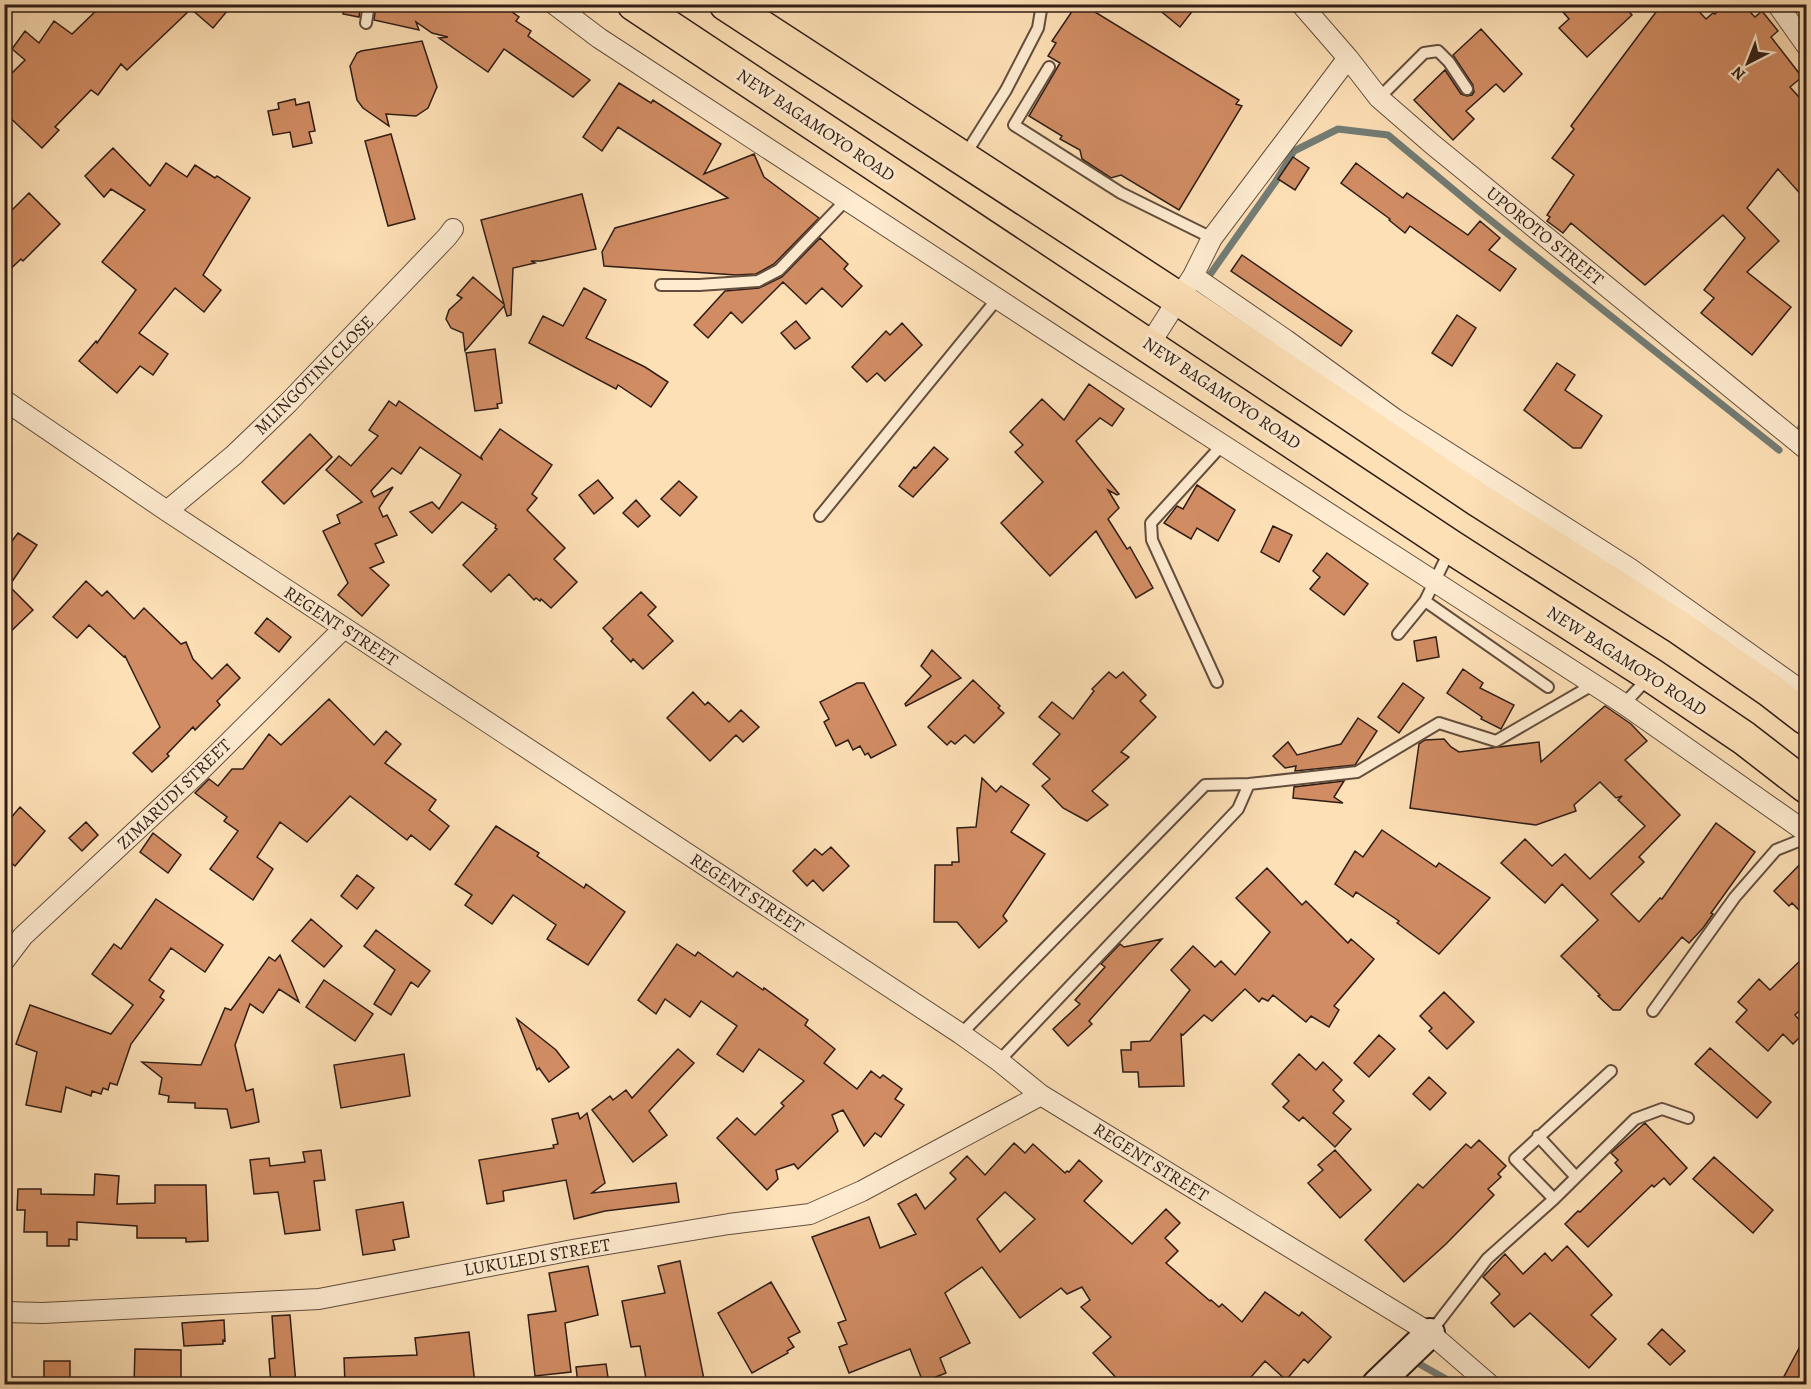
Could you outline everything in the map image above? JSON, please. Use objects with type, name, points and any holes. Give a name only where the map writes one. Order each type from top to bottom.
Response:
[{"type":"highway","name":"NEW BAGAMOYO ROAD","points":[[634,4],[1451,547],[1651,675],[1744,738],[1806,786]]},
{"type":"highway","points":[[726,4],[963,159],[1186,288],[1477,499],[1686,632],[1806,718]]},
{"type":"main road","points":[[1377,1384],[1430,1334]]},
{"type":"street","points":[[554,4],[599,38],[1624,704],[1806,832]]},
{"type":"street","name":"UPOROTO STREET","points":[[1301,4],[1379,98],[1432,144],[1806,448]]},
{"type":"street","points":[[1777,4],[1806,45]]},
{"type":"street","points":[[1149,345],[1186,288],[1212,238],[1348,58]]},
{"type":"street","name":"MLINGOTINI CLOSE","points":[[167,511],[234,455],[288,403],[366,324],[453,229]]},
{"type":"street","points":[[1186,288],[1286,340],[1395,419],[1629,568],[1806,694]]},
{"type":"street","name":"REGENT STREET","points":[[4,400],[167,511],[961,1034],[1041,1095],[1430,1334],[1489,1384]]},
{"type":"street","name":"ZIMARUDI STREET","points":[[4,961],[23,936],[197,774],[344,628]]},
{"type":"street","name":"LUKULEDI STREET","points":[[4,1312],[43,1313],[319,1299],[578,1249],[729,1224],[810,1214],[862,1191],[1041,1095]]},
{"type":"lane","points":[[366,23],[369,4]]},
{"type":"lane","points":[[963,159],[1006,90],[1038,28],[1042,4]]},
{"type":"lane","points":[[1379,98],[1424,53],[1438,51],[1449,62],[1467,90]]},
{"type":"lane","points":[[1049,67],[1014,125],[1121,193],[1212,238]]},
{"type":"lane","points":[[661,285],[758,281],[779,270],[847,199]]},
{"type":"lane","points":[[820,516],[998,298]]},
{"type":"lane","points":[[1217,682],[1152,540],[1151,523],[1223,444]]},
{"type":"lane","points":[[1398,634],[1425,601],[1451,547]]},
{"type":"lane","points":[[1425,601],[1548,687]]},
{"type":"lane","points":[[961,1034],[1205,785],[1250,784],[1357,772],[1439,723],[1496,741],[1589,687],[1624,704],[1651,675]]},
{"type":"lane","points":[[999,1061],[1238,809],[1250,784]]},
{"type":"lane","points":[[1653,1011],[1736,897],[1776,850],[1806,838]]},
{"type":"lane","points":[[1554,1199],[1515,1159],[1611,1071]]},
{"type":"lane","points":[[1430,1334],[1487,1259],[1554,1199],[1635,1119],[1662,1109],[1688,1118]]},
{"type":"lane","points":[[1538,1136],[1576,1177]]},
{"type":"building","points":[[103,4],[233,4],[213,28],[191,9],[127,70],[121,64],[98,95],[91,90],[55,127],[59,130],[42,148],[4,112],[4,81],[25,60],[12,49],[25,31],[39,43],[54,21],[72,34]]},
{"type":"building","points":[[345,4],[361,4],[359,17],[343,14]]},
{"type":"building","points":[[392,4],[501,4],[519,17],[516,21],[531,31],[528,36],[590,80],[573,97],[504,49],[488,72],[439,38],[448,37],[432,33],[416,22],[419,30],[374,20],[376,5],[395,7]]},
{"type":"building","points":[[1077,4],[1082,4],[1239,100],[1236,104],[1242,106],[1179,210],[1121,175],[1111,178],[1082,159],[1080,150],[1060,139],[1062,136],[1029,116],[1060,63],[1048,56],[1056,43],[1052,41]]},
{"type":"building","points":[[1152,4],[1198,4],[1180,27]]},
{"type":"building","points":[[1556,4],[1622,4],[1632,15],[1587,57],[1559,28],[1569,19]]},
{"type":"building","points":[[1662,4],[1692,4],[1706,19],[1713,13],[1715,14],[1724,4],[1742,4],[1755,17],[1762,11],[1778,31],[1771,37],[1802,77],[1790,87],[1806,105],[1806,200],[1778,169],[1747,208],[1779,241],[1747,272],[1791,307],[1752,355],[1701,313],[1714,298],[1704,290],[1745,238],[1723,215],[1645,285],[1571,223],[1563,233],[1547,221],[1550,217],[1547,215],[1574,175],[1552,158],[1574,129],[1571,126]]},
{"type":"building","points":[[1481,29],[1522,74],[1504,92],[1496,84],[1466,111],[1474,119],[1453,140],[1414,100],[1445,70],[1461,94],[1472,95],[1473,85],[1453,55]]},
{"type":"building","points":[[422,41],[437,87],[428,108],[416,116],[386,114],[389,126],[363,108],[357,100],[350,66],[357,53],[361,51]]},
{"type":"building","points":[[619,83],[651,103],[653,100],[721,144],[704,174],[754,154],[764,177],[819,218],[774,264],[756,274],[736,275],[604,266],[602,252],[615,228],[728,198],[618,127],[602,151],[583,137]]},
{"type":"building","points":[[295,99],[296,105],[309,102],[315,131],[309,132],[312,143],[293,147],[290,132],[273,135],[268,111],[279,109],[278,103]]},
{"type":"building","points":[[391,134],[415,219],[388,226],[365,141]]},
{"type":"building","points":[[113,148],[150,186],[166,163],[187,177],[195,165],[215,178],[217,176],[250,198],[203,275],[221,290],[204,312],[175,288],[139,333],[168,354],[153,375],[140,366],[117,393],[79,361],[96,341],[97,343],[136,290],[102,262],[145,210],[111,189],[104,197],[85,176]]},
{"type":"building","points":[[1293,157],[1309,168],[1295,190],[1278,179]]},
{"type":"building","points":[[1356,163],[1403,198],[1407,193],[1468,235],[1480,221],[1500,238],[1489,250],[1516,269],[1500,291],[1410,226],[1405,233],[1341,183]]},
{"type":"building","points":[[29,193],[60,224],[23,261],[21,259],[4,275],[4,218]]},
{"type":"building","points":[[582,194],[596,249],[541,261],[531,261],[535,263],[513,268],[511,315],[507,316],[504,306],[465,351],[463,333],[451,328],[446,319],[449,310],[462,298],[457,295],[473,277],[504,304],[481,220]]},
{"type":"building","points":[[820,238],[848,264],[844,269],[862,286],[842,307],[822,288],[806,304],[783,282],[742,323],[731,312],[708,338],[694,325],[725,291],[759,288],[782,277]]},
{"type":"building","points":[[1242,255],[1352,331],[1341,346],[1231,271]]},
{"type":"building","points":[[584,288],[606,300],[586,338],[645,367],[668,382],[651,407],[618,385],[616,389],[529,343],[543,316],[563,326]]},
{"type":"building","points":[[1457,315],[1476,328],[1452,366],[1432,353]]},
{"type":"building","points":[[796,321],[810,338],[795,349],[781,333]]},
{"type":"building","points":[[902,323],[922,345],[885,381],[877,373],[867,382],[852,367],[886,331],[890,335]]},
{"type":"building","points":[[495,349],[502,403],[497,404],[498,408],[475,411],[466,353]]},
{"type":"building","points":[[1557,363],[1575,375],[1565,390],[1602,416],[1581,448],[1573,448],[1524,410]]},
{"type":"building","points":[[1089,384],[1124,409],[1112,426],[1100,418],[1076,441],[1119,494],[1108,490],[1119,508],[1108,519],[1127,549],[1130,547],[1153,588],[1136,598],[1096,531],[1050,576],[1001,523],[1043,482],[1015,452],[1023,445],[1010,432],[1042,399],[1064,420]]},
{"type":"building","points":[[389,401],[396,406],[399,401],[482,459],[481,456],[500,429],[552,465],[532,494],[537,498],[527,510],[565,548],[554,559],[577,582],[551,608],[541,599],[540,601],[536,598],[534,600],[509,574],[491,592],[463,565],[497,529],[496,525],[462,502],[432,533],[410,512],[432,502],[439,509],[461,475],[420,447],[401,474],[392,468],[371,491],[374,497],[393,487],[379,508],[383,517],[387,515],[397,535],[375,544],[384,562],[370,568],[389,585],[362,616],[338,595],[348,583],[323,531],[340,523],[337,515],[362,502],[326,470],[339,456],[351,466],[378,436],[369,430]]},
{"type":"building","points":[[310,434],[332,457],[284,504],[262,482]]},
{"type":"building","points":[[934,447],[948,459],[913,497],[899,486]]},
{"type":"building","points":[[598,480],[613,498],[594,514],[579,495]]},
{"type":"building","points":[[679,481],[697,497],[680,516],[661,499]]},
{"type":"building","points":[[1197,485],[1235,510],[1218,541],[1197,528],[1191,539],[1164,523],[1177,506],[1183,509]]},
{"type":"building","points":[[636,500],[650,516],[638,527],[623,513]]},
{"type":"building","points":[[1273,526],[1292,535],[1279,562],[1261,552]]},
{"type":"building","points":[[18,533],[37,545],[9,586],[33,610],[4,638],[4,537],[12,541]]},
{"type":"building","points":[[1327,553],[1368,584],[1344,615],[1310,589],[1320,577],[1313,571]]},
{"type":"building","points":[[86,581],[102,596],[107,591],[134,619],[144,608],[181,644],[186,642],[193,659],[212,679],[227,664],[240,678],[217,701],[220,705],[195,730],[193,727],[152,772],[133,753],[160,727],[125,656],[89,625],[77,638],[53,617]]},
{"type":"building","points":[[641,592],[656,607],[648,615],[673,641],[643,669],[633,659],[631,662],[611,641],[613,639],[603,628]]},
{"type":"building","points":[[267,618],[291,637],[279,652],[255,633]]},
{"type":"building","points":[[1436,637],[1439,657],[1417,661],[1414,641]]},
{"type":"building","points":[[932,650],[961,678],[906,706],[905,704],[931,676],[921,666]]},
{"type":"building","points":[[1463,669],[1483,683],[1480,688],[1514,705],[1501,729],[1481,719],[1482,717],[1447,693]]},
{"type":"building","points":[[1109,672],[1116,678],[1123,672],[1146,695],[1140,701],[1156,717],[1121,752],[1129,757],[1092,791],[1108,805],[1087,821],[1063,808],[1042,786],[1050,779],[1033,764],[1060,734],[1039,717],[1052,702],[1073,719],[1094,691],[1092,689]]},
{"type":"building","points":[[973,680],[1000,706],[998,708],[1004,713],[974,743],[965,735],[955,744],[951,741],[947,745],[928,727]]},
{"type":"building","points":[[857,683],[864,683],[896,745],[871,758],[868,753],[865,755],[860,746],[853,750],[848,740],[836,746],[824,722],[829,719],[820,702]]},
{"type":"building","points":[[1403,683],[1424,698],[1399,733],[1378,717]]},
{"type":"building","points":[[693,692],[705,705],[708,702],[729,722],[741,710],[759,727],[743,742],[736,735],[710,761],[667,718]]},
{"type":"building","points":[[329,699],[374,745],[386,731],[401,744],[385,763],[436,800],[429,810],[449,826],[430,850],[411,835],[407,840],[350,796],[307,842],[280,822],[257,857],[273,869],[253,900],[210,869],[238,831],[224,821],[227,817],[195,793],[209,779],[218,786],[232,769],[243,769],[269,734],[281,745]]},
{"type":"building","points":[[1605,706],[1631,724],[1647,741],[1625,760],[1680,815],[1639,857],[1644,862],[1611,894],[1639,922],[1660,898],[1662,899],[1716,823],[1755,852],[1711,913],[1713,914],[1703,928],[1689,943],[1682,937],[1620,1010],[1613,1010],[1561,956],[1598,920],[1562,884],[1545,903],[1501,863],[1525,839],[1552,866],[1565,854],[1590,879],[1645,826],[1618,800],[1622,796],[1616,798],[1600,782],[1574,805],[1576,811],[1536,825],[1410,808],[1419,744],[1425,740],[1444,739],[1459,752],[1539,742],[1541,762]]},
{"type":"building","points":[[1358,718],[1377,731],[1355,765],[1295,771],[1296,766],[1285,768],[1273,756],[1288,742],[1297,755],[1341,744]]},
{"type":"building","points":[[982,778],[996,792],[1001,786],[1029,805],[1011,832],[1045,854],[1003,916],[1007,921],[979,948],[957,922],[934,922],[935,865],[952,865],[952,862],[959,862],[957,828],[976,827]]},
{"type":"building","points":[[1344,781],[1334,797],[1343,803],[1293,798],[1294,787]]},
{"type":"building","points":[[20,807],[45,831],[15,866],[4,857],[4,826]]},
{"type":"building","points":[[86,822],[98,835],[82,851],[69,838]]},
{"type":"building","points":[[496,826],[539,853],[537,856],[584,888],[586,884],[625,912],[588,965],[547,939],[556,925],[513,895],[492,924],[465,905],[472,895],[455,884]]},
{"type":"building","points":[[1382,830],[1436,867],[1439,863],[1490,898],[1439,954],[1397,923],[1399,921],[1356,892],[1353,897],[1335,884],[1355,851],[1363,857]]},
{"type":"building","points":[[153,833],[181,855],[168,873],[140,852]]},
{"type":"building","points":[[831,847],[849,866],[823,891],[813,880],[807,886],[793,871],[815,849],[822,855]]},
{"type":"building","points":[[1806,858],[1806,917],[1792,903],[1789,906],[1774,891]]},
{"type":"building","points":[[1267,868],[1302,905],[1306,901],[1348,943],[1351,939],[1374,959],[1334,1006],[1339,1010],[1329,1027],[1311,1016],[1306,1022],[1273,995],[1268,1001],[1262,998],[1259,1002],[1245,989],[1212,1021],[1204,1015],[1183,1035],[1181,1034],[1184,1086],[1139,1087],[1138,1072],[1123,1072],[1121,1050],[1131,1050],[1131,1042],[1150,1041],[1190,990],[1171,970],[1193,946],[1215,967],[1221,961],[1235,975],[1270,932],[1236,898]]},
{"type":"building","points":[[357,875],[374,888],[357,909],[341,896]]},
{"type":"building","points":[[156,899],[223,945],[205,972],[171,948],[149,980],[164,991],[160,997],[164,1000],[131,1044],[117,1085],[110,1083],[108,1090],[103,1088],[101,1094],[92,1091],[91,1096],[66,1087],[61,1112],[26,1105],[37,1052],[16,1044],[30,1005],[111,1034],[133,1005],[92,974],[114,944],[121,949]]},
{"type":"building","points":[[311,919],[342,946],[324,967],[292,941]]},
{"type":"building","points":[[376,930],[430,971],[418,987],[411,982],[391,1015],[374,1004],[395,970],[364,946]]},
{"type":"building","points":[[1162,939],[1089,1021],[1092,1024],[1068,1046],[1053,1029],[1080,1004],[1075,1000],[1105,967],[1101,964],[1120,944],[1124,947]]},
{"type":"building","points":[[677,944],[695,956],[698,952],[733,977],[737,972],[763,990],[764,988],[808,1020],[805,1025],[835,1049],[824,1063],[857,1089],[871,1071],[880,1078],[883,1075],[902,1089],[895,1099],[904,1105],[881,1137],[875,1133],[864,1146],[843,1110],[832,1115],[838,1131],[798,1169],[794,1164],[776,1170],[778,1179],[767,1190],[717,1138],[737,1118],[755,1135],[784,1106],[781,1103],[804,1081],[759,1049],[743,1072],[717,1054],[737,1026],[701,1001],[690,1017],[665,999],[656,1014],[638,1000]]},
{"type":"building","points":[[280,955],[299,1002],[279,989],[263,1013],[250,1004],[235,1045],[246,1091],[253,1089],[259,1122],[231,1128],[227,1109],[195,1108],[195,1103],[168,1102],[169,1096],[159,1094],[162,1078],[142,1062],[201,1065],[225,1008],[231,1010],[269,957],[275,961]]},
{"type":"building","points":[[1806,955],[1806,1004],[1795,1015],[1806,1027],[1806,1031],[1793,1044],[1783,1034],[1768,1051],[1736,1022],[1747,1010],[1738,1002],[1759,979],[1770,990]]},
{"type":"building","points":[[324,980],[373,1014],[355,1041],[306,1007]]},
{"type":"building","points":[[1444,992],[1474,1022],[1447,1049],[1429,1031],[1432,1028],[1420,1016]]},
{"type":"building","points":[[517,1019],[556,1050],[569,1067],[549,1082],[539,1068],[537,1070]]},
{"type":"building","points":[[1379,1035],[1395,1049],[1369,1077],[1354,1063]]},
{"type":"building","points":[[1710,1048],[1771,1102],[1757,1118],[1695,1064]]},
{"type":"building","points":[[678,1049],[694,1063],[649,1111],[667,1135],[633,1162],[592,1110],[610,1096],[613,1100],[626,1090],[632,1098]]},
{"type":"building","points":[[404,1054],[410,1096],[341,1108],[334,1065]]},
{"type":"building","points":[[1299,1054],[1316,1070],[1323,1062],[1342,1080],[1333,1090],[1344,1101],[1333,1113],[1351,1129],[1335,1147],[1303,1117],[1299,1121],[1283,1107],[1289,1101],[1272,1084]]},
{"type":"building","points":[[1429,1077],[1446,1093],[1430,1110],[1413,1094]]},
{"type":"building","points":[[578,1113],[580,1119],[587,1113],[605,1183],[592,1193],[676,1183],[679,1202],[605,1211],[574,1219],[566,1180],[503,1191],[504,1201],[487,1204],[479,1160],[554,1148],[553,1145],[558,1144],[552,1119]]},
{"type":"building","points":[[1645,1123],[1687,1168],[1670,1185],[1664,1178],[1654,1187],[1652,1185],[1588,1247],[1565,1224],[1622,1171],[1615,1163],[1618,1160],[1611,1153]]},
{"type":"building","points":[[1479,1140],[1506,1166],[1498,1174],[1501,1177],[1488,1189],[1494,1195],[1446,1244],[1404,1282],[1365,1240],[1418,1184],[1423,1188],[1466,1144],[1471,1148]]},
{"type":"building","points":[[1014,1143],[1025,1153],[1033,1144],[1065,1173],[1069,1172],[1079,1160],[1102,1181],[1084,1201],[1132,1244],[1166,1209],[1180,1223],[1165,1238],[1178,1251],[1166,1263],[1210,1301],[1219,1307],[1222,1304],[1242,1322],[1265,1292],[1299,1316],[1302,1312],[1331,1337],[1308,1363],[1304,1359],[1286,1380],[1265,1361],[1245,1384],[1122,1384],[1093,1353],[1111,1337],[1081,1307],[1090,1300],[1082,1287],[1067,1294],[1061,1288],[1020,1318],[982,1267],[945,1293],[970,1343],[940,1358],[946,1373],[923,1382],[910,1349],[849,1373],[839,1347],[847,1344],[838,1323],[846,1320],[812,1237],[869,1217],[880,1248],[916,1234],[898,1204],[916,1194],[925,1209],[956,1179],[950,1173],[967,1156],[985,1175]],"holes":[[[1005,1192],[1035,1219],[1000,1252],[977,1219]]]},
{"type":"building","points":[[321,1150],[325,1180],[314,1181],[320,1230],[285,1234],[278,1192],[254,1194],[250,1160],[269,1158],[270,1166],[305,1162],[303,1152]]},
{"type":"building","points":[[1335,1150],[1371,1190],[1340,1218],[1308,1183],[1323,1170],[1318,1165]]},
{"type":"building","points":[[1714,1157],[1773,1210],[1753,1233],[1693,1179]]},
{"type":"building","points":[[95,1174],[119,1176],[117,1204],[155,1203],[155,1185],[206,1185],[208,1241],[186,1242],[186,1238],[137,1238],[137,1226],[77,1222],[77,1240],[69,1239],[69,1246],[47,1246],[47,1232],[24,1232],[25,1210],[17,1210],[18,1189],[41,1189],[41,1194],[94,1195]]},
{"type":"building","points":[[403,1202],[409,1237],[393,1240],[395,1250],[363,1255],[356,1210]]},
{"type":"building","points":[[1567,1246],[1612,1295],[1591,1315],[1616,1339],[1589,1368],[1530,1313],[1514,1327],[1491,1303],[1500,1294],[1483,1277],[1505,1254],[1523,1274],[1545,1253],[1552,1261]]},
{"type":"building","points":[[680,1261],[705,1384],[647,1384],[640,1346],[631,1347],[622,1301],[665,1293],[658,1266]]},
{"type":"building","points":[[588,1266],[598,1315],[565,1323],[571,1372],[535,1376],[528,1315],[556,1311],[549,1273]]},
{"type":"building","points":[[771,1282],[800,1332],[788,1338],[794,1347],[787,1351],[788,1353],[752,1373],[718,1313]]},
{"type":"building","points":[[290,1315],[296,1384],[271,1384],[269,1359],[275,1358],[272,1316]]},
{"type":"building","points":[[224,1320],[225,1341],[223,1340],[223,1344],[184,1346],[182,1323]]},
{"type":"building","points":[[1662,1329],[1685,1351],[1670,1365],[1648,1344]]},
{"type":"building","points":[[469,1332],[475,1384],[345,1384],[344,1358],[417,1355],[415,1338]]},
{"type":"building","points":[[1806,1335],[1806,1384],[1780,1384]]},
{"type":"building","points":[[135,1349],[181,1350],[181,1384],[134,1384]]},
{"type":"building","points":[[44,1361],[70,1361],[70,1384],[44,1384]]},
{"type":"building","points":[[606,1364],[609,1384],[578,1384],[576,1367]]},
{"type":"waterway","points":[[1209,276],[1276,181],[1294,151],[1338,129],[1388,135],[1479,211],[1779,450]]},
{"type":"waterway","points":[[1801,427],[1806,424]]},
{"type":"waterway","points":[[1414,1361],[1455,1384]]}]
